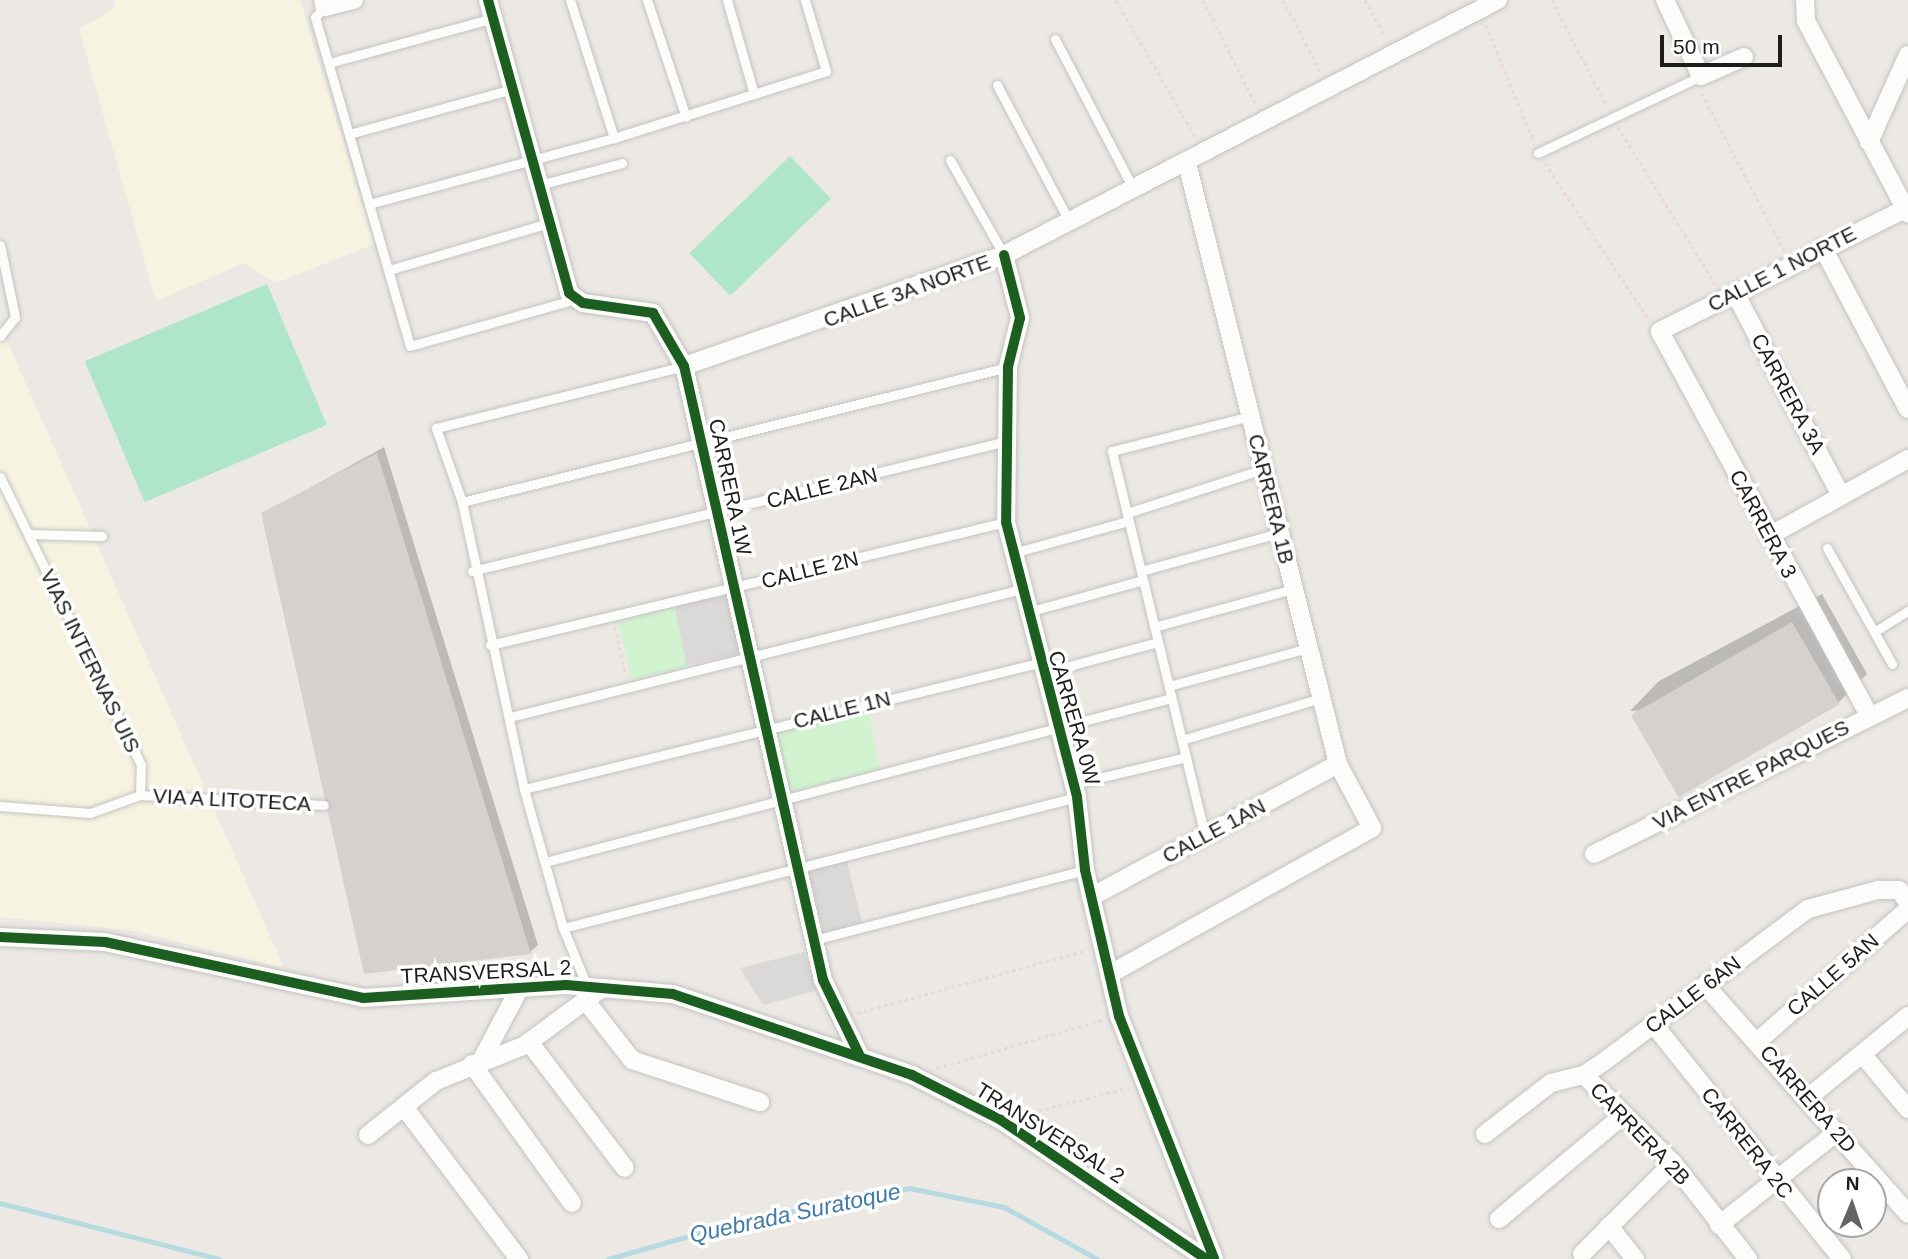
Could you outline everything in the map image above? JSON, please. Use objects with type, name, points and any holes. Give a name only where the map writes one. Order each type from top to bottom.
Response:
[{"type":"street","points":[[324,4],[354,0]]},
{"type":"street","points":[[488,0],[569,293]]},
{"type":"street","name":"CALLE 3A NORTE","points":[[684,366],[1004,256],[1329,88],[1477,4],[1498,0]]},
{"type":"street","points":[[1665,0],[1698,77],[1744,57]]},
{"type":"street","points":[[1805,0],[1806,22],[1907,211]]},
{"type":"street","points":[[1869,142],[1908,55]]},
{"type":"street","name":"CARRERA 1B","points":[[1110,974],[1372,828],[1338,764],[1187,163]]},
{"type":"street","name":"CALLE 1 NORTE","points":[[1660,331],[1823,248],[1907,211]]},
{"type":"street","points":[[1823,248],[1908,409]]},
{"type":"street","name":"CARRERA 0W","points":[[1004,256],[1020,318],[1008,367],[1006,522],[1039,668],[1075,791],[1085,870],[1119,1016],[1214,1259]]},
{"type":"street","name":"CARRERA 1W","points":[[569,293],[583,303],[653,313],[684,366],[780,805],[814,940],[841,1017],[859,1054]]},
{"type":"street","name":"CARRERA 3A","points":[[1730,295],[1841,496]]},
{"type":"street","name":"CARRERA 3","points":[[1660,331],[1868,715]]},
{"type":"street","points":[[1769,536],[1908,459]]},
{"type":"street","name":"VIA ENTRE PARQUES","points":[[1594,854],[1868,715],[1908,698]]},
{"type":"street","name":"CALLE 1AN","points":[[1091,897],[1338,764]]},
{"type":"street","name":"CALLE 6AN","points":[[1485,1134],[1551,1083],[1584,1075],[1808,909],[1838,896],[1899,890],[1908,902]]},
{"type":"street","name":"CALLE 5AN","points":[[1758,1041],[1908,909]]},
{"type":"street","name":"TRANSVERSAL 2","points":[[0,937],[105,942],[363,998],[518,991],[673,994],[859,1054],[912,1075],[1001,1120],[1206,1259]]},
{"type":"street","name":"CARRERA 2D","points":[[1705,985],[1809,1097],[1908,1214]]},
{"type":"street","points":[[476,1063],[518,991]]},
{"type":"street","points":[[368,1135],[404,1107],[476,1063],[529,1042],[591,992],[632,1060],[760,1102]]},
{"type":"street","points":[[1809,1097],[1908,1016]]},
{"type":"street","name":"CARRERA 2C","points":[[1654,1025],[1842,1259]]},
{"type":"street","points":[[529,1042],[625,1168]]},
{"type":"street","points":[[1862,1054],[1908,1109]]},
{"type":"street","points":[[476,1063],[572,1203]]},
{"type":"street","name":"CARRERA 2B","points":[[1584,1075],[1622,1116],[1673,1163],[1748,1259]]},
{"type":"street","points":[[404,1107],[519,1259]]},
{"type":"street","points":[[1499,1219],[1622,1116]]},
{"type":"street","points":[[1719,1225],[1837,1132]]},
{"type":"street","points":[[1582,1254],[1673,1163]]},
{"type":"street","points":[[1609,1226],[1635,1259]]},
{"type":"lane","points":[[570,0],[614,138]]},
{"type":"lane","points":[[647,0],[686,117]]},
{"type":"lane","points":[[727,0],[754,94]]},
{"type":"lane","points":[[369,204],[533,162],[686,117],[826,71],[805,0]]},
{"type":"lane","points":[[324,4],[315,17],[410,346],[566,302],[569,293]]},
{"type":"lane","points":[[329,63],[492,18]]},
{"type":"lane","points":[[1055,39],[1133,190]]},
{"type":"lane","points":[[1538,153],[1611,116],[1698,77]]},
{"type":"lane","points":[[997,85],[1070,223]]},
{"type":"lane","points":[[349,134],[512,89]]},
{"type":"lane","points":[[950,160],[1004,256]]},
{"type":"lane","points":[[539,185],[622,163]]},
{"type":"lane","points":[[388,270],[549,223]]},
{"type":"lane","points":[[0,245],[15,317],[0,336]]},
{"type":"lane","name":"CALLE 3A NORTE","points":[[462,502],[436,428],[684,366]]},
{"type":"lane","points":[[591,992],[563,928],[524,789],[510,717],[472,571],[462,502],[1008,367]]},
{"type":"lane","points":[[1205,836],[1112,451],[1250,416]]},
{"type":"lane","name":"CALLE 2AN","points":[[472,571],[716,514],[1007,441]]},
{"type":"lane","points":[[1013,553],[1128,517],[1264,469]]},
{"type":"lane","name":"VIAS INTERNAS UIS","points":[[0,477],[141,765],[140,795]]},
{"type":"lane","name":"CALLE 2N","points":[[490,645],[1006,522]]},
{"type":"lane","points":[[1027,613],[1279,533]]},
{"type":"lane","points":[[28,534],[102,536]]},
{"type":"lane","points":[[1827,548],[1892,664]]},
{"type":"lane","points":[[510,717],[749,660],[1022,589]]},
{"type":"lane","points":[[1154,627],[1293,589]]},
{"type":"lane","points":[[1874,632],[1908,611]]},
{"type":"lane","name":"CALLE 1N","points":[[524,789],[765,729],[1158,642]]},
{"type":"lane","points":[[1169,686],[1308,648]]},
{"type":"lane","points":[[545,862],[780,805],[1171,698]]},
{"type":"lane","points":[[1182,740],[1321,698]]},
{"type":"lane","points":[[563,928],[796,868],[1075,791],[1186,757]]},
{"type":"lane","points":[[0,806],[90,813],[140,795]]},
{"type":"lane","name":"VIA A LITOTECA","points":[[140,795],[324,805]]},
{"type":"lane","points":[[814,940],[1085,870]]},
{"type":"path","points":[[1116,0],[1204,153]]},
{"type":"path","points":[[1203,0],[1264,120]]},
{"type":"path","points":[[1283,0],[1329,88]]},
{"type":"path","points":[[1365,0],[1394,53]]},
{"type":"path","points":[[1552,0],[1611,116],[1730,295]]},
{"type":"path","points":[[1477,4],[1538,153],[1660,331]]},
{"type":"path","points":[[1698,77],[1791,264]]},
{"type":"path","points":[[613,617],[629,688]]},
{"type":"path","points":[[841,1017],[1103,945]]},
{"type":"path","points":[[912,1075],[1119,1016]]},
{"type":"path","points":[[1001,1120],[1143,1083]]},
{"type":"shaded area","points":[[115,0],[300,0],[374,244],[276,283],[244,263],[156,301],[79,29],[114,9]]},
{"type":"shaded area","points":[[0,325],[284,968],[136,931],[0,917]]},
{"type":"shaded area","points":[[728,595],[740,654],[687,665],[674,606]]},
{"type":"shaded area","points":[[847,861],[862,923],[824,933],[808,871]]},
{"type":"shaded area","points":[[804,952],[819,990],[763,1005],[740,968]]},
{"type":"green space","points":[[790,156],[831,198],[730,296],[689,253]]},
{"type":"green space","points":[[267,284],[327,425],[145,502],[85,361]]},
{"type":"green space","points":[[674,606],[688,667],[632,680],[617,619]]},
{"type":"green space","points":[[868,707],[880,776],[786,793],[773,724]]},
{"type":"building","points":[[377,453],[531,954],[364,974],[261,513]]},
{"type":"building","points":[[1792,622],[1840,704],[1678,797],[1631,715]]},
{"type":"waterway","name":"Quebrada Suratoque","points":[[608,1259],[738,1222],[909,1188],[1004,1207],[1097,1259]]},
{"type":"waterway","points":[[0,1203],[219,1259]]},
{"type":"cycle path","points":[[488,0],[569,293],[583,303],[653,313],[684,366],[823,980],[859,1054]]},
{"type":"cycle path","points":[[1004,255],[1020,318],[1008,367],[1006,522],[1077,797],[1085,870],[1119,1016],[1214,1259]]},
{"type":"cycle path","points":[[0,937],[105,942],[363,998],[566,985],[673,994],[912,1075],[1001,1120],[1206,1259]]}]
